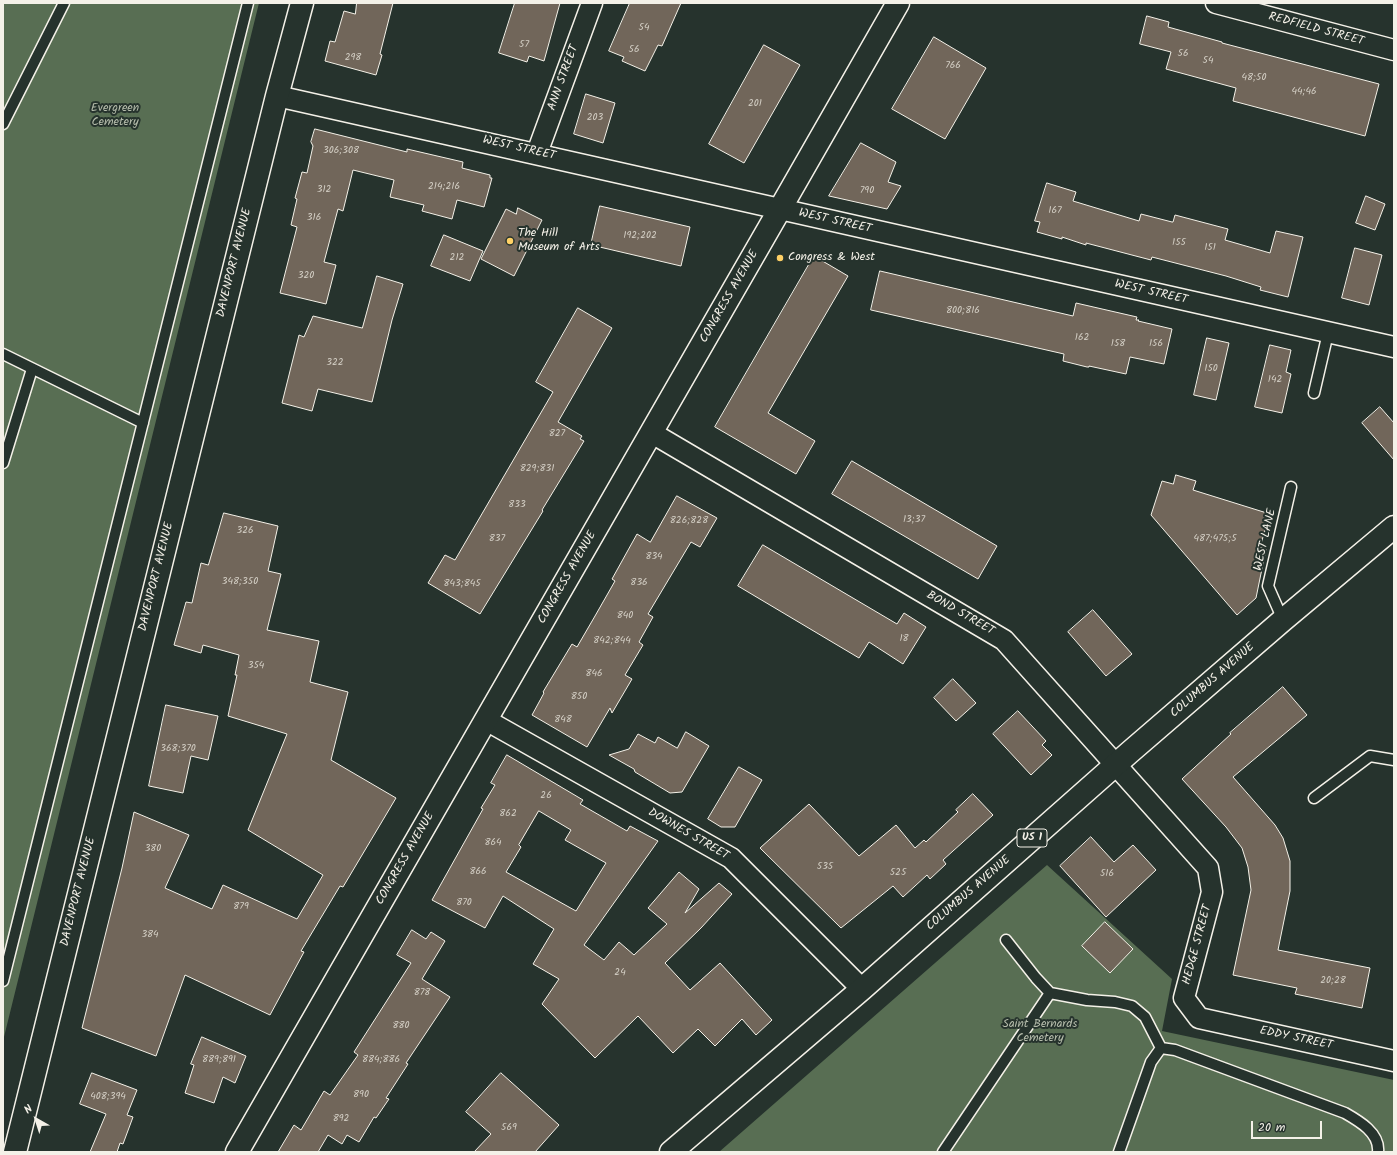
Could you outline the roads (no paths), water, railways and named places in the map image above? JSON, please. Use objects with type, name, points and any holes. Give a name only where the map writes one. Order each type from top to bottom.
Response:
[{"type":"main road","name":"DAVENPORT AVENUE","points":[[15,1152],[277,96],[302,3]]},
{"type":"main road","name":"CONGRESS AVENUE","points":[[236,1152],[652,433],[898,3]]},
{"type":"main road","name":"COLUMBUS AVENUE","points":[[671,1152],[862,988],[1116,764],[1283,620],[1394,527]]},
{"type":"street","name":"ANN STREET","points":[[537,153],[592,3]]},
{"type":"street","name":"REDFIELD STREET","points":[[1216,3],[1394,50]]},
{"type":"street","name":"WEST STREET","points":[[277,96],[537,153],[1394,347]]},
{"type":"street","name":"BOND STREET","points":[[652,433],[1004,640],[1208,868]]},
{"type":"street","name":"DOWNES STREET","points":[[486,720],[730,858],[862,988]]},
{"type":"street","name":"HEDGE STREET","points":[[1199,1018],[1184,998],[1212,892],[1208,868]]},
{"type":"street","name":"EDDY STREET","points":[[1199,1018],[1394,1061]]},
{"type":"lane","points":[[3,124],[64,3]]},
{"type":"lane","points":[[3,981],[248,3]]},
{"type":"lane","points":[[1314,393],[1328,333]]},
{"type":"lane","points":[[3,354],[32,370],[143,423]]},
{"type":"lane","points":[[3,463],[32,370]]},
{"type":"lane","name":"WEST LANE","points":[[1283,620],[1268,586],[1291,487]]},
{"type":"lane","points":[[1314,798],[1370,756],[1394,760]]},
{"type":"lane","points":[[1006,940],[1050,993],[1080,999],[1115,1002],[1132,1006],[1145,1017],[1161,1048]]},
{"type":"lane","points":[[943,1152],[1050,993]]},
{"type":"lane","points":[[1118,1152],[1151,1062],[1161,1048]]},
{"type":"lane","points":[[1161,1048],[1175,1050],[1345,1113],[1364,1124],[1375,1137],[1379,1149],[1378,1152]]},
{"type":"place","name":"The Hill Museum of Arts","points":[[510,241]]},
{"type":"place","name":"Congress & West","points":[[780,258]]},
{"type":"park label","name":"Evergreen Cemetery","points":[[115,116]]},
{"type":"park label","name":"Saint Bernards Cemetery","points":[[1040,1032]]}]
